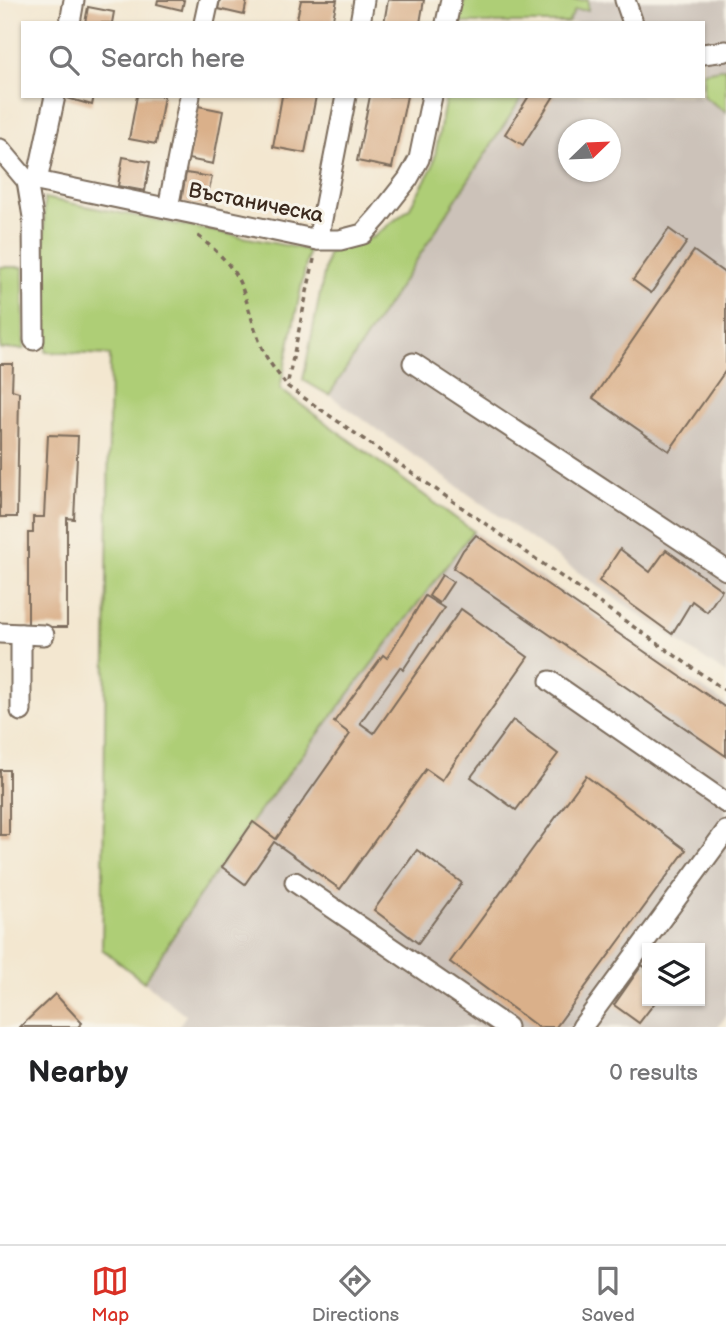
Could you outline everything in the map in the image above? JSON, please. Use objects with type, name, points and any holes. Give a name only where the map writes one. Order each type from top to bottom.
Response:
[{"type":"street","points":[[70,21],[74,0]]},
{"type":"street","points":[[204,21],[209,0]]},
{"type":"street","points":[[360,21],[364,0]]},
{"type":"street","points":[[446,21],[451,0]]},
{"type":"street","points":[[625,0],[633,21]]},
{"type":"street","points":[[705,54],[726,51]]},
{"type":"street","points":[[34,340],[32,181],[54,98]]},
{"type":"street","points":[[173,209],[190,98]]},
{"type":"street","points":[[318,240],[346,98]]},
{"type":"street","name":"Въстаническа","points":[[32,181],[318,240],[340,240],[363,234],[408,179],[419,159],[432,98]]},
{"type":"street","points":[[0,149],[32,181]]},
{"type":"street","points":[[413,363],[726,570]]},
{"type":"street","points":[[0,633],[44,635]]},
{"type":"street","points":[[21,634],[21,711]]},
{"type":"street","points":[[550,681],[726,803]]},
{"type":"street","points":[[582,1027],[726,831]]},
{"type":"street","points":[[295,882],[507,1027]]},
{"type":"path","points":[[173,209],[181,223],[221,253],[239,276],[262,350],[287,386],[726,691]]},
{"type":"path","points":[[287,386],[318,240]]},
{"type":"shaded area","points":[[588,0],[726,0],[726,68],[705,72],[705,21],[569,21],[575,10],[588,10]]},
{"type":"shaded area","points":[[705,97],[726,112],[726,674],[329,395],[522,98]]},
{"type":"shaded area","points":[[473,531],[726,704],[726,1016],[718,1027],[178,1027],[186,1015],[144,982],[199,896],[255,817]]},
{"type":"green space","points":[[464,0],[588,0],[588,10],[575,10],[569,21],[460,21]]},
{"type":"green space","points":[[726,68],[726,112],[705,97],[705,72]]},
{"type":"green space","points":[[446,98],[522,98],[329,395],[303,380],[328,253],[373,237],[409,209],[433,166]]},
{"type":"green space","points":[[44,198],[309,250],[280,389],[473,531],[255,817],[199,896],[144,982],[102,949],[110,355],[46,352]]},
{"type":"green space","points":[[0,267],[23,267],[24,349],[0,349]]},
{"type":"building","points":[[158,0],[184,0],[182,10],[157,4]]},
{"type":"building","points":[[220,0],[247,0],[244,15],[218,9]]},
{"type":"building","points":[[301,0],[337,0],[332,21],[296,21]]},
{"type":"building","points":[[388,0],[424,0],[420,21],[384,21]]},
{"type":"building","points":[[88,7],[114,12],[112,21],[85,21]]},
{"type":"building","points":[[67,98],[94,98],[92,105]]},
{"type":"building","points":[[137,98],[164,98],[156,144],[129,139]]},
{"type":"building","points":[[282,98],[316,98],[305,153],[273,147]]},
{"type":"building","points":[[370,98],[407,98],[392,168],[357,161]]},
{"type":"building","points":[[528,98],[553,98],[523,145],[505,134]]},
{"type":"building","points":[[198,106],[223,111],[213,164],[188,159]]},
{"type":"building","points":[[123,157],[150,162],[145,191],[118,186]]},
{"type":"building","points":[[186,173],[212,177],[205,206],[181,202]]},
{"type":"building","points":[[669,229],[687,242],[651,293],[633,280]]},
{"type":"building","points":[[694,251],[726,274],[726,370],[669,451],[593,398]]},
{"type":"building","points":[[0,364],[13,364],[12,390],[19,392],[17,517],[0,517]]},
{"type":"building","points":[[48,435],[78,436],[74,519],[67,518],[67,627],[28,627],[28,533],[33,533],[33,517],[44,517]]},
{"type":"building","points":[[476,535],[726,708],[726,756],[453,568]]},
{"type":"building","points":[[620,549],[650,572],[666,550],[722,590],[707,612],[692,601],[672,634],[599,581]]},
{"type":"building","points":[[442,575],[453,582],[439,603],[429,596]]},
{"type":"building","points":[[425,596],[444,608],[403,670],[400,667],[360,723],[374,733],[461,609],[528,657],[442,780],[426,769],[340,889],[274,842],[245,884],[222,867],[253,822],[276,839],[350,734],[334,722],[383,655],[387,658]]},
{"type":"building","points":[[513,720],[558,754],[516,810],[471,777]]},
{"type":"building","points":[[0,770],[9,770],[9,835],[0,835]]},
{"type":"building","points":[[586,776],[686,850],[556,1027],[538,1027],[450,962]]},
{"type":"building","points":[[417,850],[462,883],[418,943],[374,910]]},
{"type":"building","points":[[642,965],[642,1006],[652,1006],[639,1023],[614,1005]]},
{"type":"building","points":[[55,994],[82,1023],[78,1027],[20,1027]]}]
